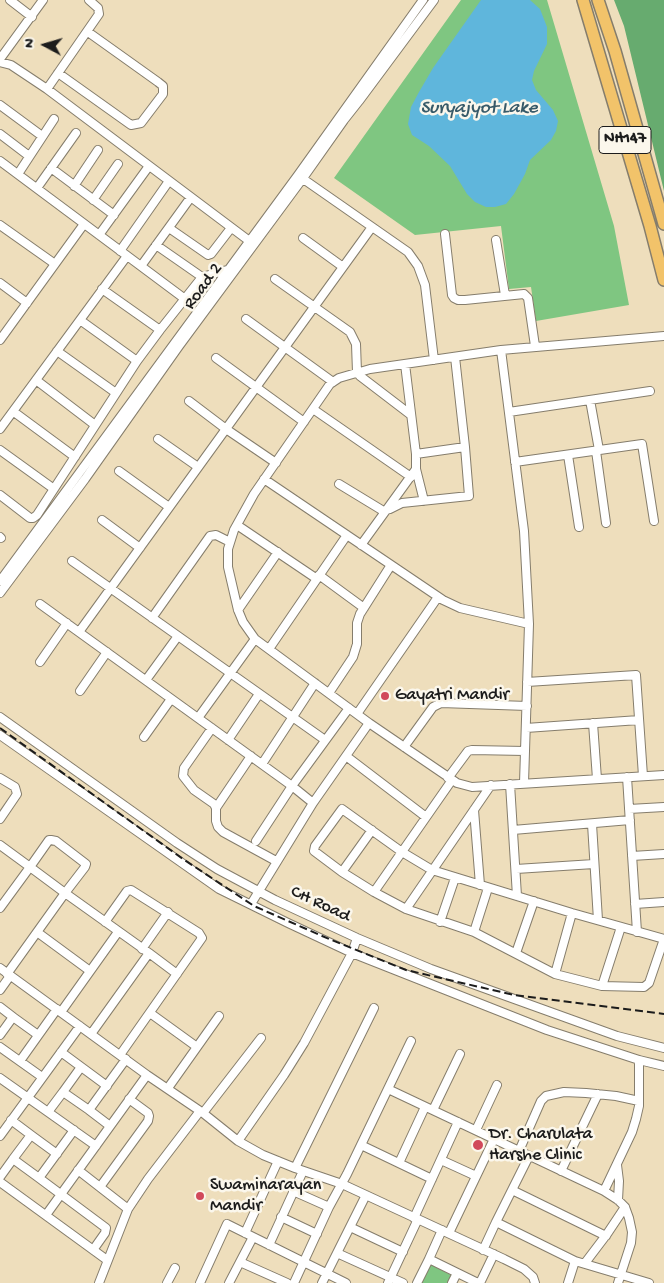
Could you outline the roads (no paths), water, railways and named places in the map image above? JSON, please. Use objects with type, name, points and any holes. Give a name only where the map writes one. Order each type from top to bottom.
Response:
[{"type":"highway","name":"NH147","points":[[583,0],[645,207],[664,280]]},
{"type":"highway","name":"NH147","points":[[598,0],[615,50],[664,224]]},
{"type":"street","points":[[10,0],[32,17]]},
{"type":"street","points":[[43,0],[0,61],[11,65],[47,89],[251,242]]},
{"type":"street","points":[[47,89],[99,14],[98,8],[89,0]]},
{"type":"street","name":"Road 2","points":[[301,176],[423,0]]},
{"type":"street","name":"Road 2","points":[[0,593],[85,478],[251,242],[360,101],[434,0]]},
{"type":"street","points":[[58,74],[131,125],[141,123],[163,94],[163,86],[88,32]]},
{"type":"street","points":[[0,105],[42,136]]},
{"type":"street","points":[[18,174],[54,118]]},
{"type":"street","points":[[37,188],[76,133]]},
{"type":"street","points":[[0,134],[29,156]]},
{"type":"street","points":[[74,186],[98,150]]},
{"type":"street","points":[[0,161],[185,299]]},
{"type":"street","points":[[93,200],[118,164]]},
{"type":"street","points":[[99,235],[149,166]]},
{"type":"street","points":[[51,168],[114,215]]},
{"type":"street","points":[[301,176],[408,252],[418,266],[425,285],[434,360]]},
{"type":"street","points":[[0,429],[102,289],[169,181]]},
{"type":"street","points":[[141,266],[190,197]]},
{"type":"street","points":[[0,224],[55,264]]},
{"type":"street","points":[[0,340],[84,224]]},
{"type":"street","points":[[80,632],[372,227]]},
{"type":"street","points":[[168,228],[208,256],[231,228]]},
{"type":"street","points":[[444,234],[452,295],[454,298],[465,300],[524,294],[528,298],[535,346]]},
{"type":"street","points":[[303,238],[343,267]]},
{"type":"street","points":[[496,240],[505,295]]},
{"type":"street","name":"Road 2","points":[[0,580],[227,270],[251,242]]},
{"type":"street","points":[[156,245],[202,277]]},
{"type":"street","points":[[0,495],[30,518],[37,515],[137,361],[160,330],[202,277],[227,270]]},
{"type":"street","points":[[275,279],[350,332],[356,344],[357,372],[411,415]]},
{"type":"street","points":[[0,283],[27,303]]},
{"type":"street","points":[[102,289],[160,330]]},
{"type":"street","points":[[246,319],[332,382]]},
{"type":"street","points":[[80,320],[137,361]]},
{"type":"street","points":[[664,336],[501,350],[357,372],[339,378],[332,382],[264,479],[237,525],[228,549],[228,567],[238,610],[243,622],[255,639],[369,723],[457,784],[472,787],[664,775]]},
{"type":"street","points":[[57,350],[116,393]]},
{"type":"street","points":[[501,350],[524,531],[529,624],[524,783]]},
{"type":"street","points":[[386,512],[398,504],[469,496],[455,357]]},
{"type":"street","points":[[216,358],[304,422]]},
{"type":"street","points":[[405,364],[416,454],[416,469],[424,501]]},
{"type":"street","points":[[36,380],[95,425]]},
{"type":"street","points":[[509,412],[650,390]]},
{"type":"street","points":[[590,400],[606,523]]},
{"type":"street","points":[[189,401],[276,463]]},
{"type":"street","points":[[313,409],[411,477]]},
{"type":"street","points":[[14,412],[74,457]]},
{"type":"street","points":[[158,439],[198,467]]},
{"type":"street","points":[[515,462],[642,444],[654,522]]},
{"type":"street","points":[[416,454],[465,447]]},
{"type":"street","points":[[0,450],[54,489]]},
{"type":"street","points":[[568,455],[579,527]]},
{"type":"street","points":[[361,545],[416,469]]},
{"type":"street","points":[[118,472],[169,507]]},
{"type":"street","points":[[264,479],[438,597],[460,608],[529,624]]},
{"type":"street","points":[[340,484],[386,512]]},
{"type":"street","points":[[102,520],[140,548]]},
{"type":"street","points":[[237,525],[364,608]]},
{"type":"street","points":[[152,618],[210,536],[216,535],[230,542]]},
{"type":"street","points":[[269,649],[347,535]]},
{"type":"street","points":[[238,610],[278,552]]},
{"type":"street","points":[[72,561],[325,740]]},
{"type":"street","points":[[329,693],[353,657],[356,644],[357,622],[392,566]]},
{"type":"street","points":[[357,714],[438,597]]},
{"type":"street","points":[[40,604],[313,803]]},
{"type":"street","points":[[40,662],[67,623]]},
{"type":"street","points":[[146,680],[178,636]]},
{"type":"street","points":[[198,718],[255,639]]},
{"type":"street","points":[[80,691],[107,652]]},
{"type":"street","points":[[527,682],[636,675],[643,776]]},
{"type":"street","points":[[262,764],[315,683]]},
{"type":"street","points":[[228,740],[259,694]]},
{"type":"street","points":[[144,737],[171,699]]},
{"type":"street","points":[[404,747],[433,707],[440,703],[526,706]]},
{"type":"street","points":[[256,841],[292,786],[349,708]]},
{"type":"street","name":"CH Road","points":[[0,717],[177,844],[217,869],[275,900],[357,938],[440,972],[617,1036],[664,1048]]},
{"type":"street","points":[[526,728],[639,720]]},
{"type":"street","points":[[251,904],[313,803],[369,723]]},
{"type":"street","points":[[593,723],[597,779]]},
{"type":"street","points":[[212,728],[184,768],[183,772],[186,782],[214,804],[216,808],[216,821],[218,827],[223,832],[276,861]]},
{"type":"street","name":"CH Road","points":[[0,735],[219,889],[288,924],[352,953],[547,1030],[639,1060],[664,1066]]},
{"type":"street","points":[[374,892],[426,817],[468,751],[525,751]]},
{"type":"street","points":[[216,808],[251,756]]},
{"type":"street","points":[[346,756],[426,817]]},
{"type":"street","points":[[627,777],[638,932]]},
{"type":"street","points":[[0,778],[15,787],[17,794],[0,819]]},
{"type":"street","points":[[510,784],[517,896]]},
{"type":"street","points":[[406,910],[491,785]]},
{"type":"street","points":[[629,809],[664,807]]},
{"type":"street","points":[[342,808],[402,852],[432,870],[664,940],[649,983],[644,987],[602,986],[555,974],[474,932],[406,910],[342,872],[314,851],[315,846],[342,808]]},
{"type":"street","points":[[474,810],[484,886],[474,932]]},
{"type":"street","points":[[514,830],[630,820]]},
{"type":"street","points":[[592,824],[598,920]]},
{"type":"street","points":[[342,872],[372,830]]},
{"type":"street","points":[[0,908],[49,840],[56,841],[86,864],[37,932],[0,990]]},
{"type":"street","points":[[0,846],[177,974]]},
{"type":"street","points":[[632,856],[664,854]]},
{"type":"street","points":[[516,869],[594,864]]},
{"type":"street","points":[[440,922],[455,878]]},
{"type":"street","points":[[89,1110],[107,1086],[150,1013],[202,938],[199,933],[168,912],[134,891],[129,890],[105,922]]},
{"type":"street","points":[[516,953],[534,901]]},
{"type":"street","points":[[635,904],[664,902]]},
{"type":"street","points":[[91,1034],[168,912]]},
{"type":"street","points":[[555,974],[572,913]]},
{"type":"street","points":[[602,986],[621,927]]},
{"type":"street","points":[[37,932],[90,971]]},
{"type":"street","points":[[20,1061],[118,932]]},
{"type":"street","points":[[238,1141],[304,1043],[352,953],[357,938]]},
{"type":"street","points":[[0,968],[147,1075],[202,1112],[238,1141],[263,1155],[342,1184],[494,1254],[524,1269],[533,1277],[535,1283]]},
{"type":"street","points":[[0,1007],[38,1035]]},
{"type":"street","points":[[269,1245],[293,1191],[299,1169],[374,1008]]},
{"type":"street","points":[[150,1013],[197,1047]]},
{"type":"street","points":[[168,1088],[219,1016]]},
{"type":"street","points":[[0,1035],[13,1017]]},
{"type":"street","points":[[0,1136],[80,1026]]},
{"type":"street","points":[[99,1283],[128,1209],[148,1179],[261,1038]]},
{"type":"street","points":[[294,1283],[329,1207],[411,1041]]},
{"type":"street","points":[[0,1047],[42,1077]]},
{"type":"street","points":[[61,1052],[107,1086]]},
{"type":"street","points":[[399,1163],[460,1054]]},
{"type":"street","points":[[604,1191],[632,1132],[636,1119],[639,1101],[639,1060]]},
{"type":"street","points":[[48,1112],[81,1067]]},
{"type":"street","points":[[46,1215],[147,1075]]},
{"type":"street","points":[[0,1078],[96,1146]]},
{"type":"street","points":[[476,1130],[497,1085]]},
{"type":"street","points":[[388,1089],[561,1170],[618,1200],[625,1207],[632,1232],[631,1243],[618,1283]]},
{"type":"street","points":[[63,1092],[110,1126]]},
{"type":"street","points":[[519,1151],[541,1101],[546,1096],[564,1092],[598,1094],[639,1101]]},
{"type":"street","points":[[561,1170],[598,1094]]},
{"type":"street","points":[[100,1187],[148,1121],[148,1113],[130,1100]]},
{"type":"street","points":[[0,1120],[31,1135],[57,1154]]},
{"type":"street","points":[[389,1280],[403,1252],[432,1179],[458,1122]]},
{"type":"street","points":[[39,1178],[74,1130]]},
{"type":"street","points":[[0,1177],[31,1135]]},
{"type":"street","points":[[417,1283],[476,1176],[494,1139]]},
{"type":"street","points":[[361,1145],[432,1179]]},
{"type":"street","points":[[483,1250],[529,1156]]},
{"type":"street","points":[[13,1159],[106,1228],[93,1250]]},
{"type":"street","points":[[441,1160],[476,1176]]},
{"type":"street","points":[[229,1283],[240,1262],[278,1161]]},
{"type":"street","points":[[617,1164],[619,1181],[618,1200]]},
{"type":"street","points":[[78,1170],[128,1209]]},
{"type":"street","points":[[0,1182],[108,1260]]},
{"type":"street","points":[[512,1190],[606,1236]]},
{"type":"street","points":[[293,1191],[329,1207]]},
{"type":"street","points":[[322,1283],[366,1195]]},
{"type":"street","points":[[584,1263],[606,1236],[625,1207]]},
{"type":"street","points":[[281,1218],[317,1234]]},
{"type":"street","points":[[496,1222],[576,1261],[649,1283]]},
{"type":"street","points":[[210,1283],[200,1281],[227,1224],[346,1283]]},
{"type":"street","points":[[350,1228],[403,1252]]},
{"type":"street","points":[[337,1253],[389,1280],[403,1283]]},
{"type":"street","points":[[429,1259],[479,1283],[494,1254]]},
{"type":"street","points":[[568,1283],[576,1261]]},
{"type":"street","points":[[240,1262],[287,1283]]},
{"type":"street","points":[[168,1283],[175,1268]]},
{"type":"street","points":[[452,1283],[457,1273]]},
{"type":"water","name":"Suryajyot Lake","points":[[481,0],[530,0],[540,9],[547,27],[547,44],[534,71],[532,80],[536,90],[553,110],[558,121],[556,131],[551,140],[530,160],[514,194],[506,204],[495,207],[486,207],[475,202],[467,194],[450,166],[429,146],[412,135],[408,124],[411,107],[433,68]]},
{"type":"railway","points":[[0,728],[183,859],[254,906],[329,939],[406,970],[514,995],[664,1014]]},
{"type":"place","name":"Gayatri Mandir","points":[[385,696]]},
{"type":"place","name":"Dr. Charulata Harshe Clinic","points":[[478,1145]]},
{"type":"place","name":"Swaminarayan Mandir","points":[[200,1196]]}]
